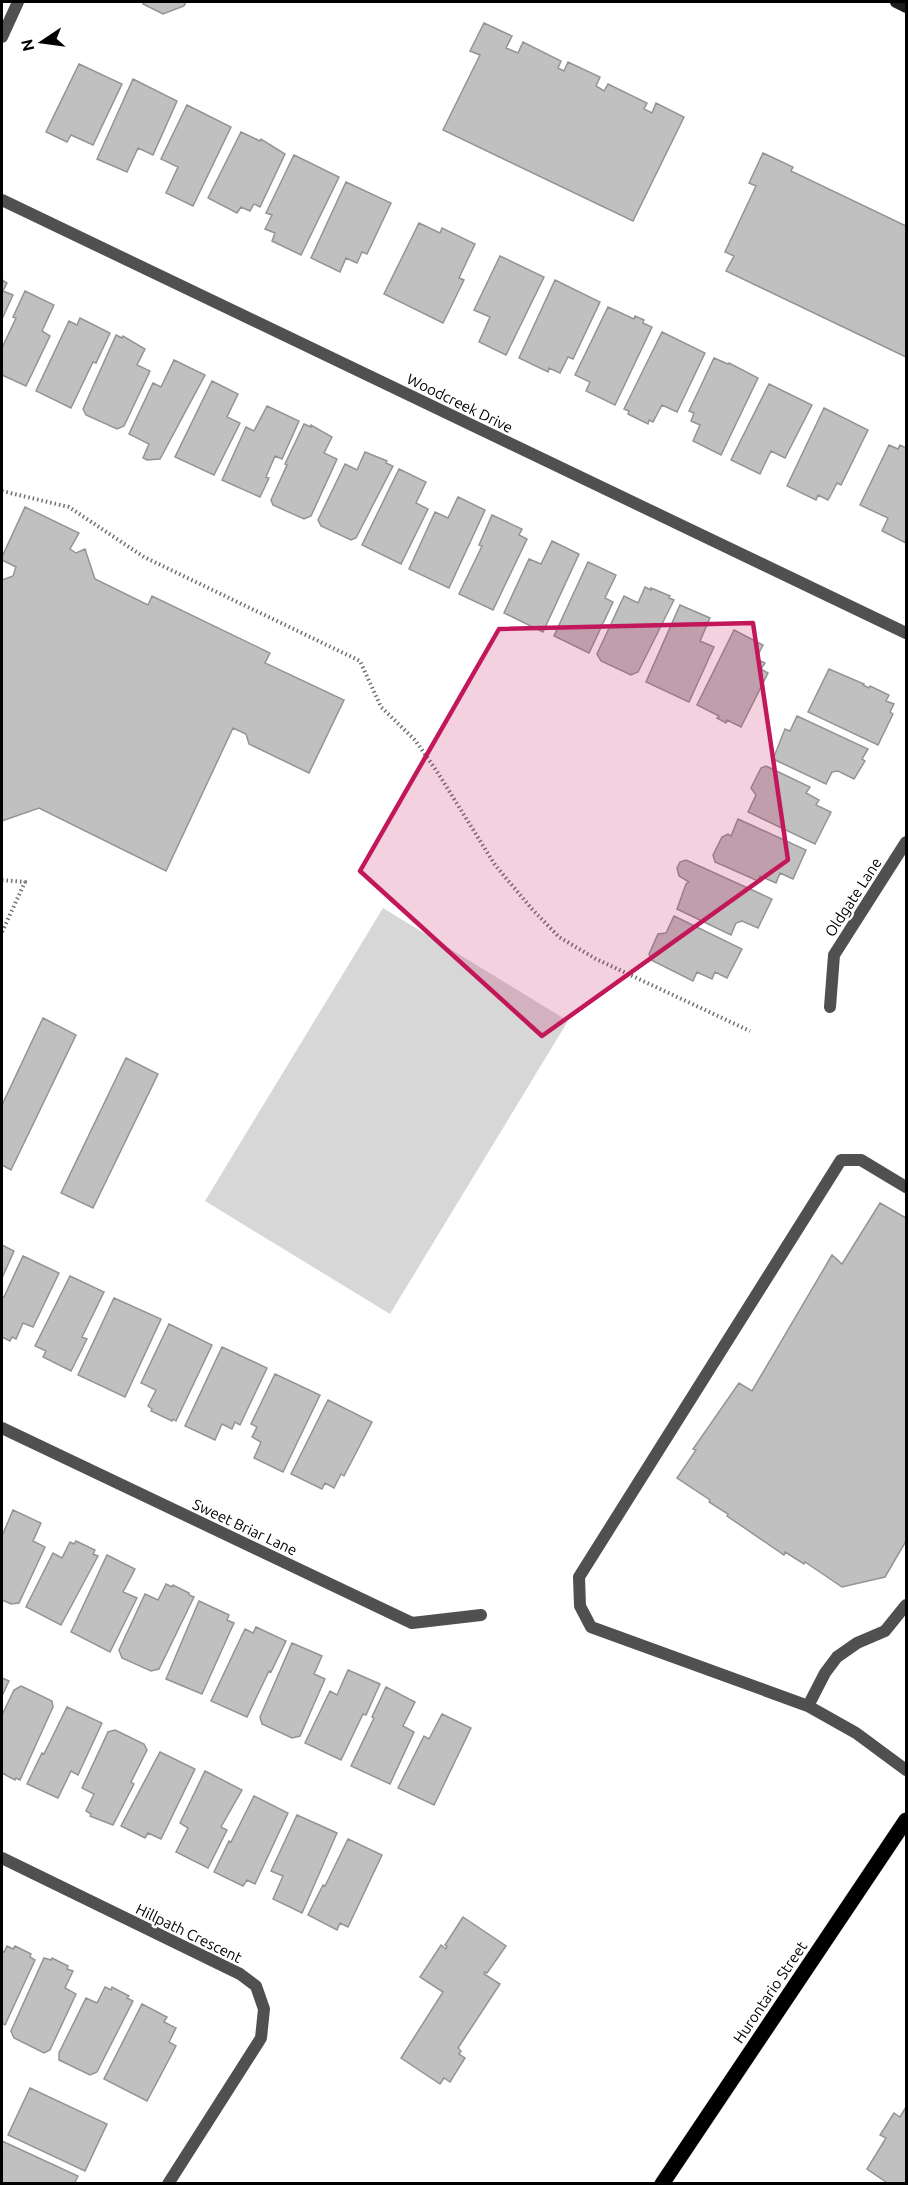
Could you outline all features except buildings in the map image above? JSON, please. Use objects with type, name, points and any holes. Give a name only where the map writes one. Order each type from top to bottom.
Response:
[{"type":"main road","points":[[896,2],[906,8]]},
{"type":"main road","name":"Hurontario Street","points":[[662,2184],[906,1820]]},
{"type":"street","points":[[2,37],[18,2]]},
{"type":"street","name":"Woodcreek Drive","points":[[2,200],[906,633]]},
{"type":"street","name":"Oldgate Lane","points":[[830,1007],[834,955],[906,842]]},
{"type":"street","points":[[906,1187],[861,1160],[841,1160],[579,1577],[580,1606],[591,1627],[808,1706],[856,1733],[906,1770]]},
{"type":"street","name":"Sweet Briar Lane","points":[[2,1428],[412,1623],[481,1615]]},
{"type":"street","points":[[808,1706],[825,1673],[837,1657],[856,1643],[885,1631],[906,1605]]},
{"type":"street","name":"Hillpath Crescent","points":[[2,1858],[240,1974],[256,1986],[264,2009],[261,2038],[168,2184]]},
{"type":"path","points":[[2,491],[69,507],[144,557],[360,661],[381,707],[415,740],[495,865],[559,937],[596,959],[750,1031]]},
{"type":"path","points":[[2,880],[25,882],[2,932]]},
{"type":"highlighted area","points":[[753,623],[788,860],[542,1036],[360,871],[499,629]]},
{"type":"shaded area","points":[[383,908],[568,1021],[390,1314],[205,1201]]}]
